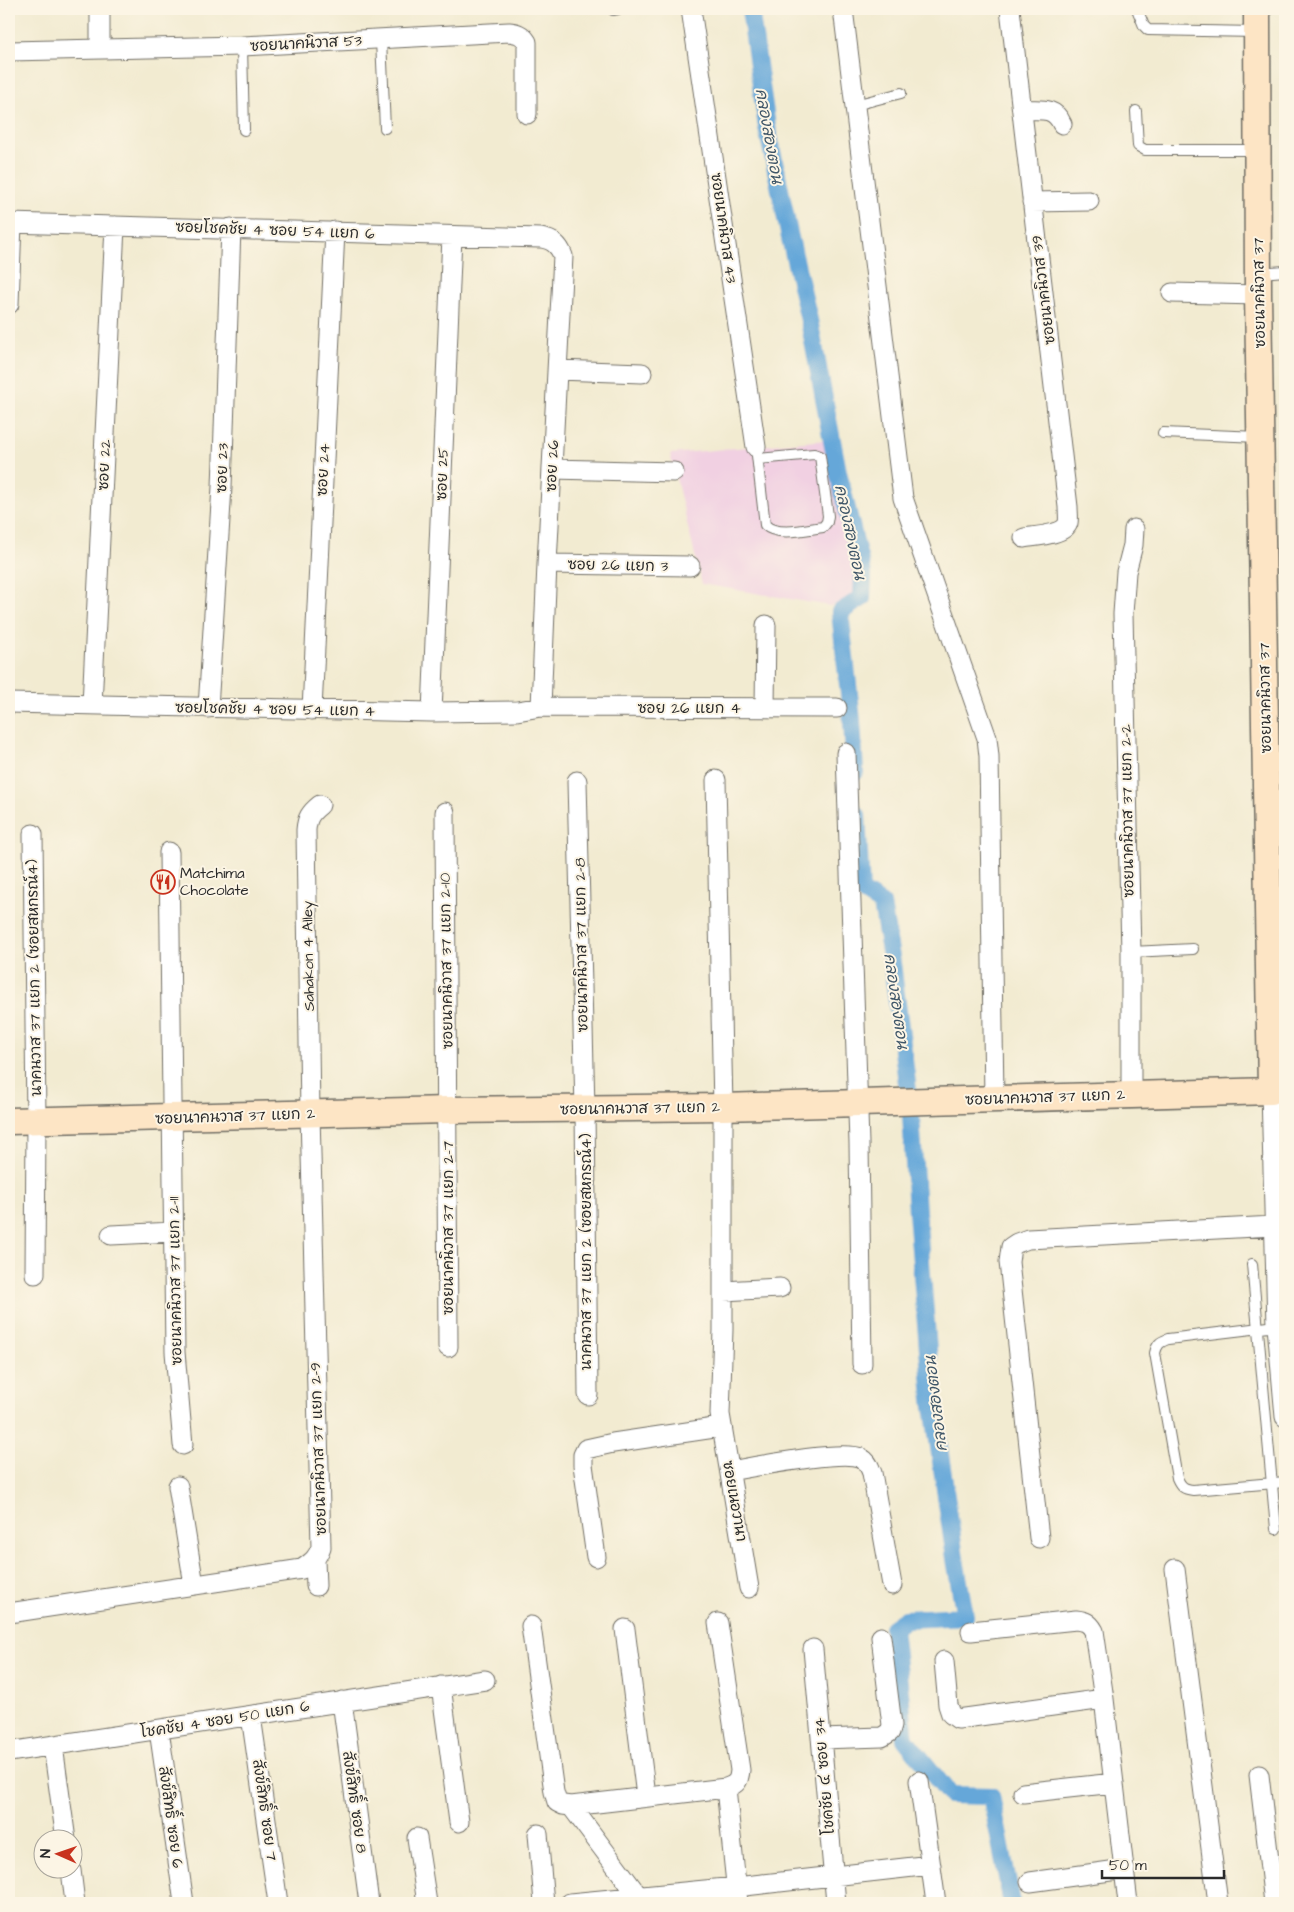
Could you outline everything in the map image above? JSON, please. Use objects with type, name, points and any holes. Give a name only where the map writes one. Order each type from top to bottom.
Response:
[{"type":"street","points":[[100,9],[100,49]]},
{"type":"street","name":"ซอยนาคนิวาส 43","points":[[691,9],[757,453]]},
{"type":"street","points":[[843,9],[903,498],[987,738],[992,892],[994,1098]]},
{"type":"street","name":"ซอยนาคนิวาส 39","points":[[1010,9],[1068,507],[1068,523],[1064,529],[1059,532],[1024,538]]},
{"type":"street","name":"ซอยนาคนิวาส 37","points":[[1257,21],[1260,438],[1277,944],[1271,1091],[1277,1326],[1285,1417]]},
{"type":"street","name":"ซอยนาคนิวาส 53","points":[[9,50],[242,46],[509,32],[517,33],[524,37],[527,42],[527,114]]},
{"type":"street","points":[[1022,110],[1052,111],[1058,115],[1062,124]]},
{"type":"street","points":[[1032,202],[1089,202]]},
{"type":"street","points":[[9,304],[10,223]]},
{"type":"street","name":"ซอยโชคชัย 4 ซอย 54 แยก 6","points":[[10,223],[541,238]]},
{"type":"street","name":"ซอย 22","points":[[92,705],[115,226]]},
{"type":"street","name":"ซอย 23","points":[[208,708],[222,487],[232,228]]},
{"type":"street","name":"ซอย 24","points":[[312,710],[335,231]]},
{"type":"street","name":"ซอย 25","points":[[432,712],[452,236]]},
{"type":"street","name":"ซอย 26","points":[[541,238],[549,239],[555,243],[564,256],[546,564],[541,707]]},
{"type":"street","points":[[1172,294],[1258,284]]},
{"type":"street","points":[[558,370],[642,372]]},
{"type":"street","points":[[552,469],[674,472]]},
{"type":"street","name":"ซอยนาคนิวาส 37 แยก 2-2","points":[[1132,1094],[1131,952],[1123,614],[1126,572],[1133,545],[1134,529]]},
{"type":"street","name":"ซอย 26 แยก 3","points":[[546,564],[690,566]]},
{"type":"street","points":[[765,708],[766,624]]},
{"type":"street","name":"ซอยโชคชัย 4 ซอย 54 แยก 4","points":[[9,703],[432,712],[517,711],[541,707]]},
{"type":"street","name":"ซอย 26 แยก 4","points":[[541,707],[837,708]]},
{"type":"street","points":[[846,753],[859,1143],[862,1364]]},
{"type":"street","name":"ซอยเนอวานา","points":[[716,780],[723,1107],[721,1420],[748,1588]]},
{"type":"street","name":"ซอยนาคนิวาส 37 แยก 2-8","points":[[577,781],[585,1109]]},
{"type":"street","name":"Sahakon 4 Alley","points":[[310,1114],[306,830],[307,819],[311,812],[320,804]]},
{"type":"street","name":"ซอยนาคนิวาส 37 แยก 2-10","points":[[444,812],[448,1110]]},
{"type":"street","name":"นาคนวาส 37 แยก 2 (ซอยสหกรณ์4)","points":[[33,834],[36,1121],[34,1274]]},
{"type":"street","points":[[169,852],[172,1118]]},
{"type":"street","name":"ซอยนาคนวาส 37 แยก 2","points":[[9,1121],[448,1110],[723,1107],[1271,1091]]},
{"type":"street","name":"นาคนวาส 37 แยก 2 (ซอยสหกรณ์4)","points":[[585,1109],[588,1395]]},
{"type":"street","name":"ซอยนาคนิวาส 37 แยก 2-7","points":[[448,1110],[448,1347]]},
{"type":"street","name":"ซอยนาคนิวาส 37 แยก 2-9","points":[[310,1114],[321,1547],[315,1560]]},
{"type":"street","name":"ซอยนาคนิวาส 37 แยก 2-11","points":[[172,1118],[175,1352],[183,1445]]},
{"type":"street","points":[[1039,1538],[1009,1262],[1012,1248],[1017,1243],[1028,1239],[1274,1226]]},
{"type":"street","points":[[111,1235],[174,1232]]},
{"type":"street","points":[[723,1291],[780,1288]]},
{"type":"street","points":[[596,1557],[583,1465],[583,1455],[586,1449],[721,1420]]},
{"type":"street","points":[[730,1471],[826,1456],[851,1455],[861,1458],[869,1464],[872,1473],[892,1585]]},
{"type":"street","points":[[178,1486],[194,1584]]},
{"type":"street","points":[[9,1613],[302,1569],[315,1560]]},
{"type":"street","points":[[315,1560],[316,1586]]},
{"type":"street","points":[[1175,1569],[1218,1903]]},
{"type":"street","points":[[971,1631],[1076,1620],[1086,1621],[1094,1631],[1128,1903]]},
{"type":"street","points":[[531,1626],[554,1792],[557,1802],[571,1806],[726,1788],[736,1784],[739,1779],[740,1770],[718,1623]]},
{"type":"street","points":[[625,1629],[646,1796]]},
{"type":"street","points":[[821,1739],[882,1737],[890,1732],[892,1725],[881,1637]]},
{"type":"street","name":"โชคชัย ๔ ซอย 34","points":[[813,1650],[836,1903]]},
{"type":"street","points":[[944,1661],[948,1705],[951,1714],[958,1719],[1104,1699]]},
{"type":"street","name":"โชคชัย 4 ซอย 50 แยก 6","points":[[9,1752],[485,1680]]},
{"type":"street","points":[[441,1686],[459,1822]]},
{"type":"street","name":"สังข์สิทธิ์ ซอย 8","points":[[342,1701],[369,1903]]},
{"type":"street","name":"สังข์สิทธิ์ ซอย 7","points":[[251,1716],[278,1903]]},
{"type":"street","name":"สังข์สิทธิ์ ซอย 6","points":[[159,1730],[184,1903]]},
{"type":"street","points":[[53,1746],[65,1830]]},
{"type":"street","points":[[1260,1775],[1274,1903]]},
{"type":"street","points":[[919,1781],[936,1903]]},
{"type":"street","points":[[1024,1794],[1114,1783]]},
{"type":"street","points":[[726,1788],[737,1895]]},
{"type":"street","points":[[571,1806],[640,1900]]},
{"type":"street","points":[[538,1834],[544,1903]]},
{"type":"street","points":[[417,1838],[428,1903]]},
{"type":"street","points":[[570,1903],[737,1895],[833,1875],[932,1865]]},
{"type":"street","points":[[1030,1882],[1125,1869]]},
{"type":"street","points":[[72,1880],[75,1903]]},
{"type":"lane","points":[[1137,9],[1144,26],[1148,30],[1257,21]]},
{"type":"lane","points":[[381,40],[385,128]]},
{"type":"lane","points":[[242,46],[244,130]]},
{"type":"lane","points":[[855,105],[901,93]]},
{"type":"lane","points":[[1136,111],[1138,146],[1145,150],[1258,150]]},
{"type":"lane","points":[[1258,284],[1285,271]]},
{"type":"lane","points":[[1163,433],[1260,438]]},
{"type":"lane","points":[[757,453],[814,454],[820,456],[828,516],[824,527],[778,532],[770,530],[765,525],[757,453]]},
{"type":"lane","points":[[1131,952],[1193,949]]},
{"type":"lane","points":[[1252,1264],[1276,1530]]},
{"type":"lane","points":[[1277,1326],[1168,1338],[1160,1342],[1156,1347],[1156,1353],[1176,1478],[1180,1486],[1193,1490],[1285,1482]]},
{"type":"shaded area","points":[[827,440],[856,561],[859,588],[852,597],[831,606],[702,584],[670,454]]},
{"type":"waterway","name":"คลองสองตอน","points":[[750,9],[767,127],[809,320],[838,472],[863,574],[862,598],[840,612],[852,721],[855,772]]},
{"type":"waterway","name":"คลองสองตอน","points":[[857,815],[861,891],[882,904],[892,963],[911,1115],[932,1399],[965,1616],[906,1619],[893,1628],[905,1739],[950,1795],[991,1796],[1012,1903]]},
{"type":"place","name":"Matchima Chocolate","points":[[163,882]]}]
